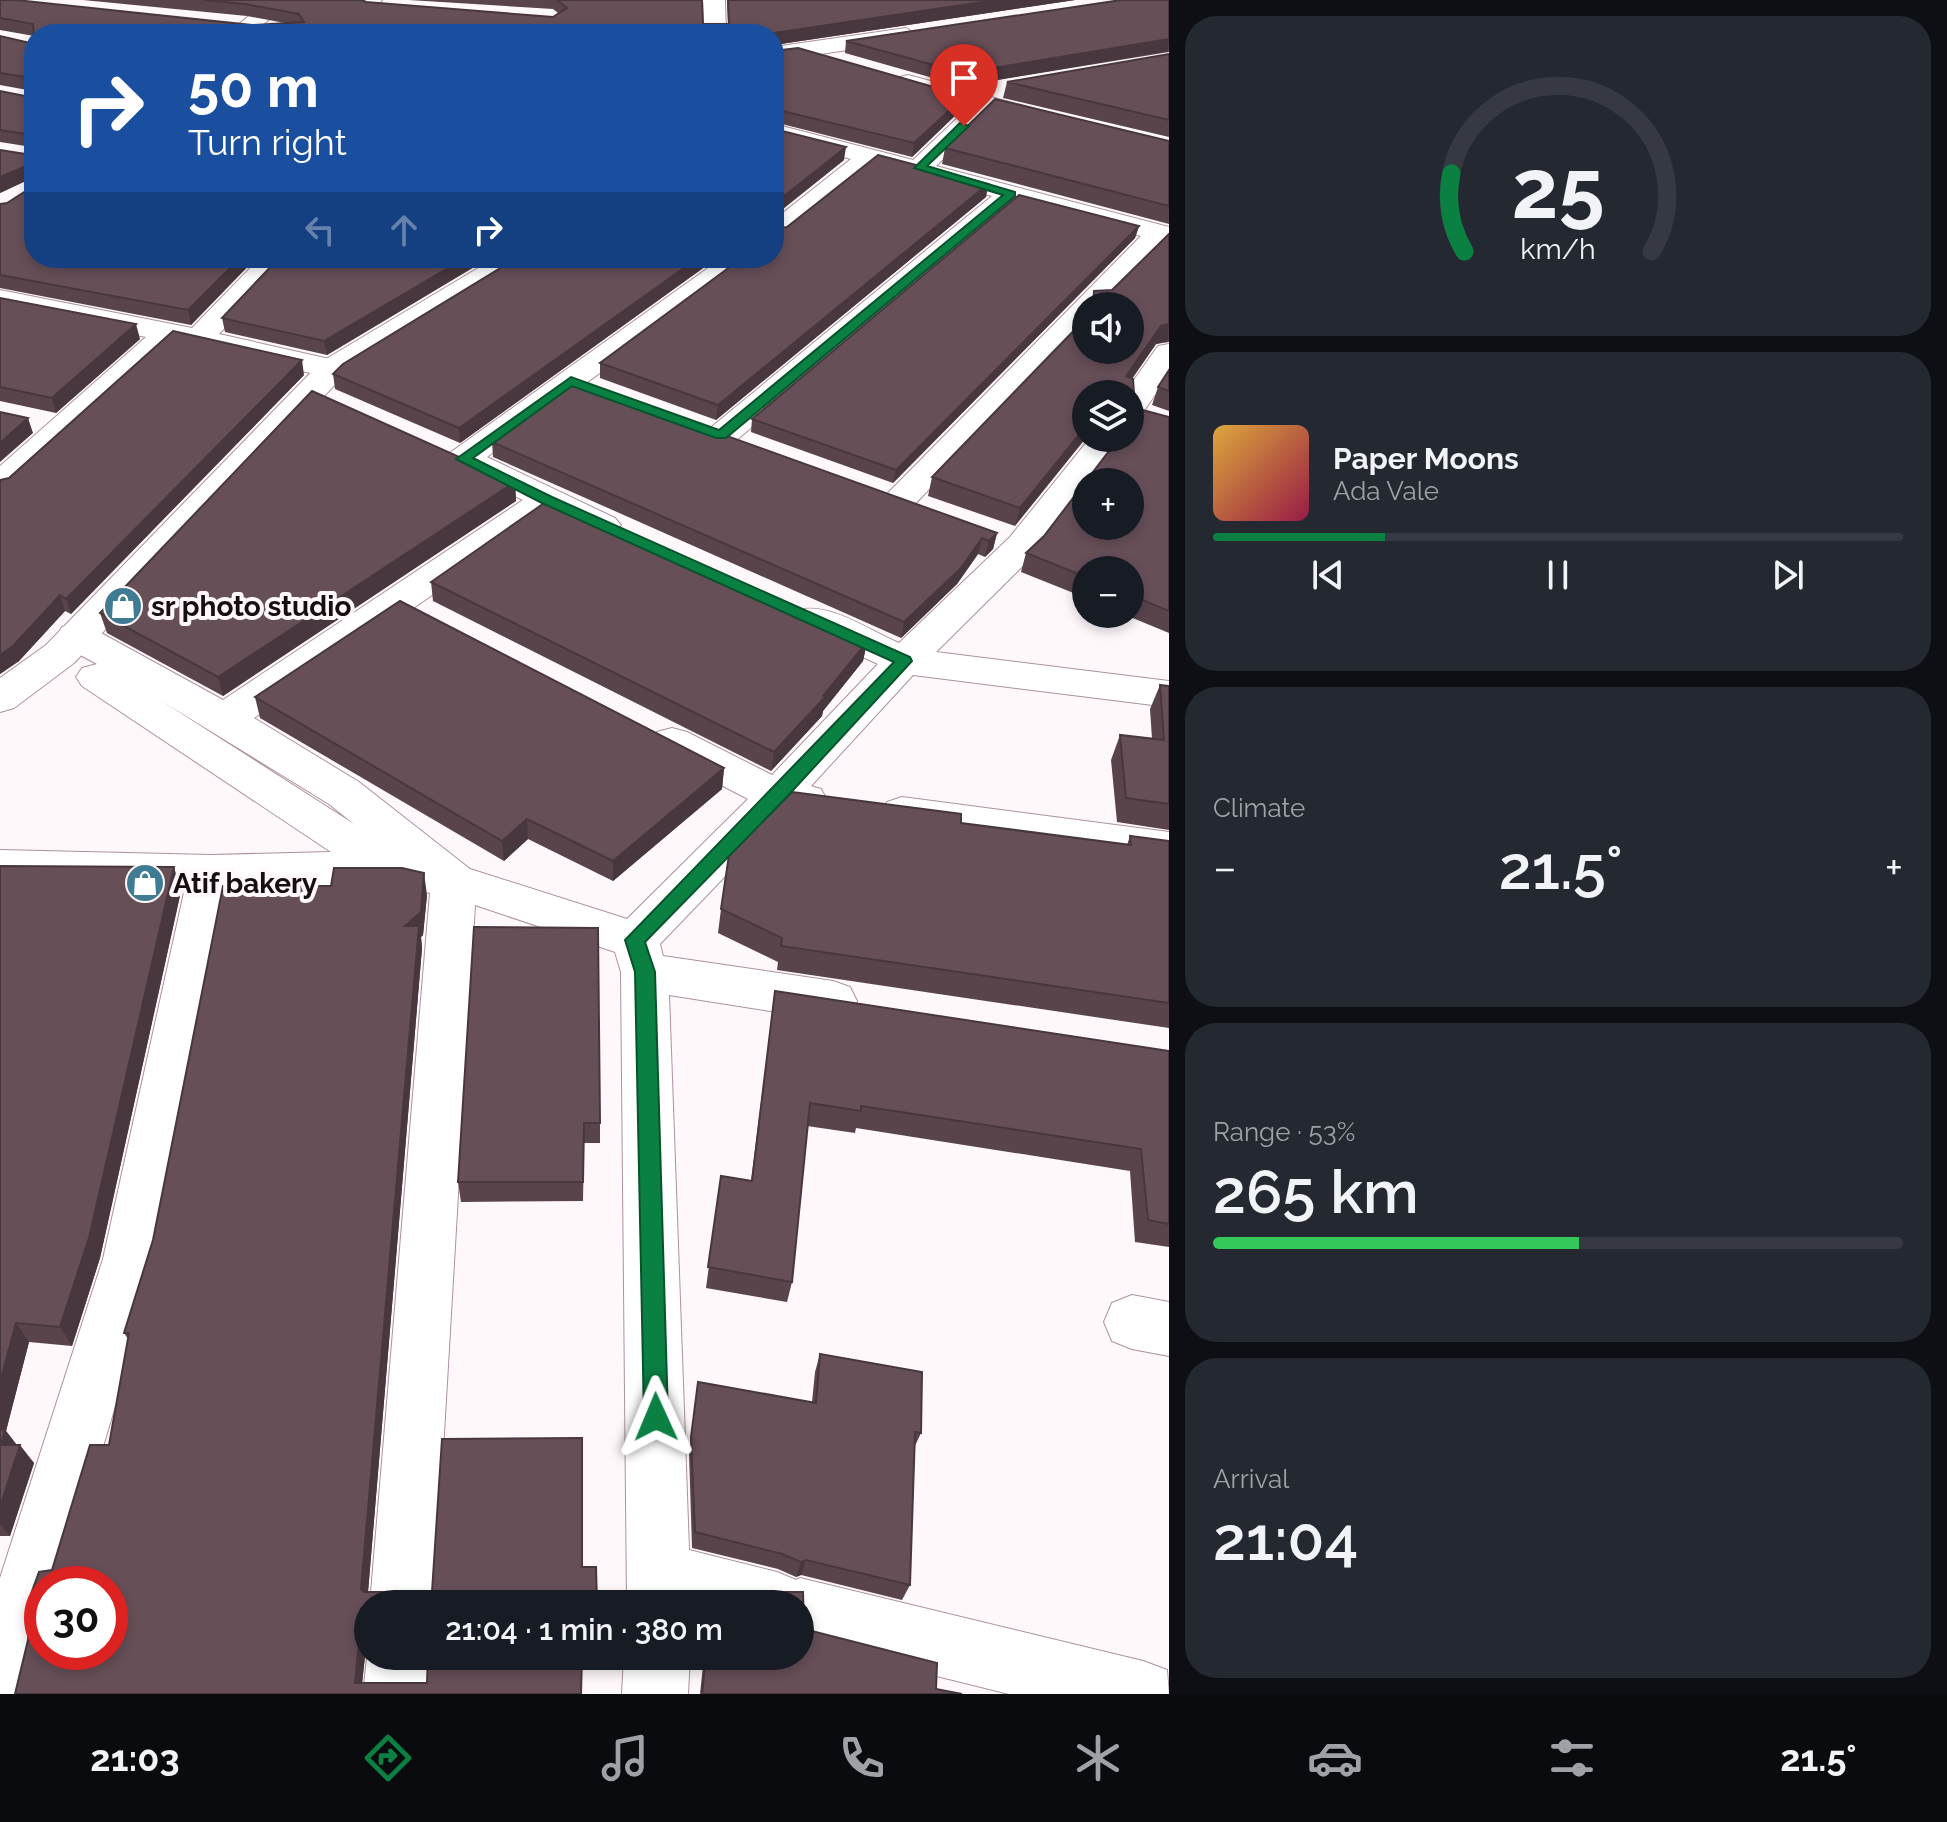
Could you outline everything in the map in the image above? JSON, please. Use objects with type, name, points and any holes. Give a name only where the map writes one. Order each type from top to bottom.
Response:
[{"type":"street","points":[[250,24],[281,0]]},
{"type":"street","points":[[714,24],[713,2],[739,0]]},
{"type":"street","points":[[350,24],[369,3],[398,7]]},
{"type":"street","points":[[784,53],[921,33]]},
{"type":"street","points":[[800,51],[856,67]]},
{"type":"street","points":[[884,75],[1063,123]]},
{"type":"street","points":[[955,95],[1016,85]]},
{"type":"street","points":[[919,168],[986,104]]},
{"type":"street","points":[[784,134],[1165,234]]},
{"type":"street","points":[[784,225],[871,156]]},
{"type":"street","points":[[721,436],[1011,194]]},
{"type":"street","points":[[1104,292],[1165,234]]},
{"type":"street","points":[[0,484],[63,427],[184,335],[265,268]]},
{"type":"street","points":[[0,698],[68,645],[327,389],[501,268]]},
{"type":"street","points":[[633,538],[449,453],[586,387],[728,268]]},
{"type":"street","points":[[0,299],[184,335],[327,389]]},
{"type":"street","points":[[899,500],[1072,323]]},
{"type":"street","points":[[1144,404],[1169,353]]},
{"type":"street","points":[[25,419],[63,427]]},
{"type":"street","points":[[659,1590],[640,956],[777,796],[1094,452]]},
{"type":"street","points":[[224,718],[547,500]]},
{"type":"street","points":[[400,602],[442,624]]},
{"type":"street","points":[[776,603],[904,661],[1169,694]]},
{"type":"street","points":[[68,645],[224,718],[344,793],[454,881]]},
{"type":"street","points":[[68,645],[388,868]]},
{"type":"street","points":[[637,724],[777,796],[1169,848]]},
{"type":"street","points":[[0,867],[211,872],[388,868],[454,881],[640,956],[876,1008]]},
{"type":"street","points":[[0,1680],[131,1259],[211,872]]},
{"type":"street","points":[[403,1590],[454,881]]},
{"type":"street","points":[[814,1613],[1143,1694]]},
{"type":"street","points":[[396,1694],[397,1670]]},
{"type":"street","points":[[655,1694],[656,1670]]},
{"type":"building","points":[[0,0],[16,0],[243,24],[33,24],[0,18]]},
{"type":"building","points":[[203,0],[362,0],[553,17],[567,8],[557,0],[702,0],[703,24],[269,24],[304,22],[299,14]]},
{"type":"building","points":[[728,0],[996,0],[784,31],[784,24],[729,24]]},
{"type":"building","points":[[1121,0],[1169,0],[1169,39],[963,73],[846,41]]},
{"type":"building","points":[[0,36],[24,42],[24,77],[0,73]]},
{"type":"building","points":[[798,48],[965,96],[914,143],[784,111],[784,50]]},
{"type":"building","points":[[1169,54],[1169,120],[1007,82]]},
{"type":"building","points":[[0,91],[24,96],[24,134],[0,130]]},
{"type":"building","points":[[995,99],[1169,141],[1169,206],[945,148]]},
{"type":"building","points":[[784,132],[846,147],[784,196]]},
{"type":"building","points":[[0,150],[24,154],[24,167],[0,177]]},
{"type":"building","points":[[878,155],[988,184],[718,405],[600,363],[728,268],[784,268],[784,227]]},
{"type":"building","points":[[24,192],[24,268],[230,268],[188,310],[0,275],[0,204]]},
{"type":"building","points":[[1019,195],[1139,226],[896,470],[752,419]]},
{"type":"building","points":[[1169,234],[1169,324],[1161,326],[1144,350],[1144,292],[1094,291],[1112,290]]},
{"type":"building","points":[[270,268],[448,268],[324,341],[222,318]]},
{"type":"building","points":[[501,268],[684,268],[459,428],[333,374],[343,364]]},
{"type":"building","points":[[0,298],[136,324],[52,398],[0,387]]},
{"type":"building","points":[[173,331],[302,360],[66,599],[60,595],[13,646],[0,655],[0,480],[9,478]]},
{"type":"building","points":[[1072,332],[1072,364],[1134,364],[1126,376],[1133,380],[1072,380],[1072,443],[1020,508],[932,477]]},
{"type":"building","points":[[1169,370],[1169,391],[1158,387]]},
{"type":"building","points":[[574,381],[997,533],[989,541],[982,538],[961,568],[904,622],[492,442]]},
{"type":"building","points":[[312,391],[515,482],[218,677],[100,613]]},
{"type":"building","points":[[1144,410],[1169,417],[1169,611],[1144,601],[1144,556],[1072,556],[1072,571],[1026,553],[1044,536],[1072,499],[1072,540],[1144,540],[1144,468],[1096,468],[1108,452],[1144,452]]},
{"type":"building","points":[[0,412],[28,418],[0,443]]},
{"type":"building","points":[[550,499],[867,642],[825,697],[774,752],[431,582]]},
{"type":"building","points":[[400,601],[724,768],[613,861],[527,819],[502,841],[255,697]]},
{"type":"building","points":[[1160,685],[1169,686],[1169,804],[1126,798],[1120,735],[1164,740]]},
{"type":"building","points":[[792,792],[961,814],[961,823],[1131,845],[1130,836],[1169,841],[1169,1003],[781,946],[782,938],[721,909],[729,855]]},
{"type":"building","points":[[0,866],[174,867],[89,1238],[60,1327],[16,1323],[0,1382]]},
{"type":"building","points":[[334,868],[402,868],[424,873],[421,912],[405,926],[419,926],[362,1590],[354,1590],[355,1683],[427,1683],[427,1670],[582,1670],[581,1694],[15,1694],[24,1657],[24,1670],[128,1670],[128,1566],[53,1566],[90,1445],[109,1445],[129,1333],[124,1333],[153,1240],[223,886],[331,886]]},
{"type":"building","points":[[474,927],[598,928],[600,1123],[584,1123],[583,1182],[458,1182]]},
{"type":"building","points":[[775,991],[1169,1051],[1169,1224],[1148,1220],[1141,1149],[861,1106],[861,1111],[810,1103],[792,1282],[708,1267],[721,1176],[752,1181]]},
{"type":"building","points":[[820,1354],[922,1372],[921,1433],[915,1432],[910,1585],[806,1560],[801,1562],[782,1554],[695,1532],[691,1437],[698,1382],[816,1403]]},
{"type":"building","points":[[0,1430],[5,1430],[1,1445],[20,1445],[0,1507]]},
{"type":"building","points":[[582,1438],[582,1567],[596,1567],[597,1590],[432,1590],[442,1439]]},
{"type":"building","points":[[814,1632],[937,1663],[936,1689],[962,1694],[702,1694],[705,1670],[814,1670]]},
{"type":"place","name":"sr photo studio","points":[[123,606]]},
{"type":"place","name":"Atif bakery","points":[[145,883]]},
{"type":"route","points":[[656,1417],[645,972],[635,940],[904,661],[463,459],[571,381],[721,436],[1011,194],[919,168],[964,126]]}]
